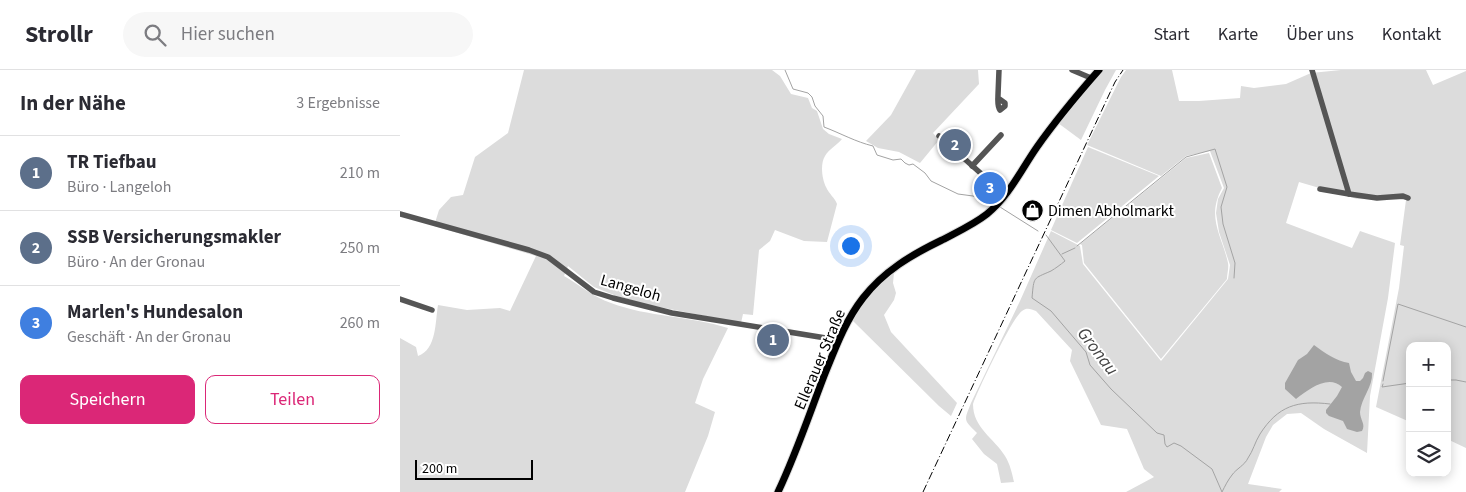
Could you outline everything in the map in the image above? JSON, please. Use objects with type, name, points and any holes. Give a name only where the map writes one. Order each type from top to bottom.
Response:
[{"type":"main road","name":"Ellerauer Straße","points":[[778,492],[796,451],[838,340],[862,298],[888,271],[916,253],[970,226],[987,214],[1005,195],[1038,147],[1099,70]]},
{"type":"street","points":[[998,98],[999,70]]},
{"type":"street","points":[[1072,70],[1092,78]]},
{"type":"street","points":[[1312,70],[1349,194]]},
{"type":"street","points":[[972,166],[1001,135]]},
{"type":"street","points":[[940,136],[1005,195]]},
{"type":"street","points":[[1320,189],[1360,197],[1403,196],[1408,198]]},
{"type":"street","name":"Langeloh","points":[[400,214],[548,257],[594,292],[613,298],[672,313],[838,340]]},
{"type":"street","points":[[400,298],[432,310]]},
{"type":"shaded area","points":[[524,70],[772,70],[780,76],[791,94],[808,98],[812,108],[817,111],[823,129],[829,134],[842,139],[827,154],[822,163],[825,184],[837,204],[827,242],[804,241],[775,230],[770,241],[759,250],[753,315],[743,314],[741,323],[644,304],[614,295],[594,287],[568,266],[564,276],[604,300],[625,308],[728,328],[703,379],[695,403],[715,412],[708,436],[685,492],[400,492],[400,338],[416,347],[418,356],[424,352],[432,341],[438,305],[467,310],[500,308],[510,311],[536,256],[434,226],[439,210],[451,197],[463,195],[475,157],[508,133]]},
{"type":"shaded area","points":[[916,70],[978,70],[979,84],[933,133],[939,140],[920,163],[899,152],[878,148],[866,141],[891,115]]},
{"type":"shaded area","points":[[1102,70],[1116,70],[1081,140],[1058,123]]},
{"type":"shaded area","points":[[1126,70],[1172,70],[1179,101],[1199,101],[1240,98],[1241,86],[1254,88],[1286,84],[1311,73],[1341,70],[1426,70],[1433,85],[1466,71],[1466,448],[1451,441],[1451,342],[1406,342],[1406,420],[1376,407],[1399,288],[1404,246],[1400,245],[1406,200],[1357,199],[1299,182],[1286,223],[1352,248],[1360,231],[1395,243],[1388,298],[1370,396],[1367,453],[1324,429],[1301,413],[1287,414],[1273,425],[1266,437],[1248,484],[1282,489],[1279,492],[1126,492],[1154,477],[1144,469],[1127,429],[1101,425],[1070,361],[1072,350],[1036,311],[1027,309],[1017,316],[1003,340],[973,404],[976,420],[1010,465],[1014,482],[1001,483],[997,464],[984,454],[972,439],[977,433],[969,425],[966,417],[1051,231],[1080,246],[1083,264],[1161,361],[1228,279],[1230,265],[1219,232],[1216,213],[1218,199],[1224,188],[1210,151],[1186,156],[1161,176],[1087,145]]},
{"type":"shaded area","points":[[1088,147],[1159,176],[1077,243],[1051,230]]},
{"type":"shaded area","points":[[1209,153],[1222,188],[1217,199],[1215,218],[1228,263],[1227,279],[1161,359],[1084,263],[1082,245],[1080,244],[1186,158]]},
{"type":"shaded area","points":[[894,273],[893,283],[896,293],[894,300],[884,315],[891,332],[957,403],[951,416],[853,321],[873,291],[888,275]]},
{"type":"shaded area","points":[[1314,345],[1335,359],[1349,363],[1356,381],[1360,381],[1368,371],[1372,373],[1371,383],[1362,402],[1360,412],[1363,426],[1362,431],[1357,432],[1347,429],[1343,421],[1326,413],[1326,410],[1342,387],[1336,383],[1331,382],[1318,385],[1296,399],[1285,389],[1285,383],[1298,360],[1307,354]]},
{"type":"waterway","name":"Gronau","points":[[785,70],[793,89],[808,93],[812,97],[815,106],[823,116],[824,127],[873,146],[877,155],[893,160],[901,159],[909,165],[913,164],[925,173],[931,181],[958,194],[994,202]]},
{"type":"waterway","points":[[1077,246],[1186,157],[1215,149],[1227,187],[1221,207],[1223,224],[1235,263],[1234,278]]},
{"type":"waterway","name":"Gronau","points":[[1000,207],[1038,231]]},
{"type":"waterway","name":"Gronau","points":[[1046,235],[1065,261],[1053,270],[1035,279],[1032,298],[1051,311],[1086,352],[1090,365],[1111,389],[1157,433],[1164,435],[1167,447],[1174,443],[1181,446],[1212,469],[1222,492]]},
{"type":"waterway","points":[[1062,254],[1075,248]]},
{"type":"waterway","points":[[1383,381],[1398,304],[1466,327]]},
{"type":"waterway","points":[[1451,380],[1466,382]]},
{"type":"waterway","points":[[1383,384],[1382,387],[1406,384]]},
{"type":"waterway","points":[[1222,492],[1232,475],[1247,460],[1260,434],[1281,411],[1298,404],[1330,404]]},
{"type":"railway","points":[[923,492],[1115,82],[1123,70]]},
{"type":"place","name":"SSB Versicherungsmakler","points":[[955,145]]},
{"type":"place","name":"Marlen's Hundesalon","points":[[990,188]]},
{"type":"place","name":"Dimen Abholmarkt","points":[[1032,210]]},
{"type":"place","name":"TR Tiefbau","points":[[773,340]]}]
